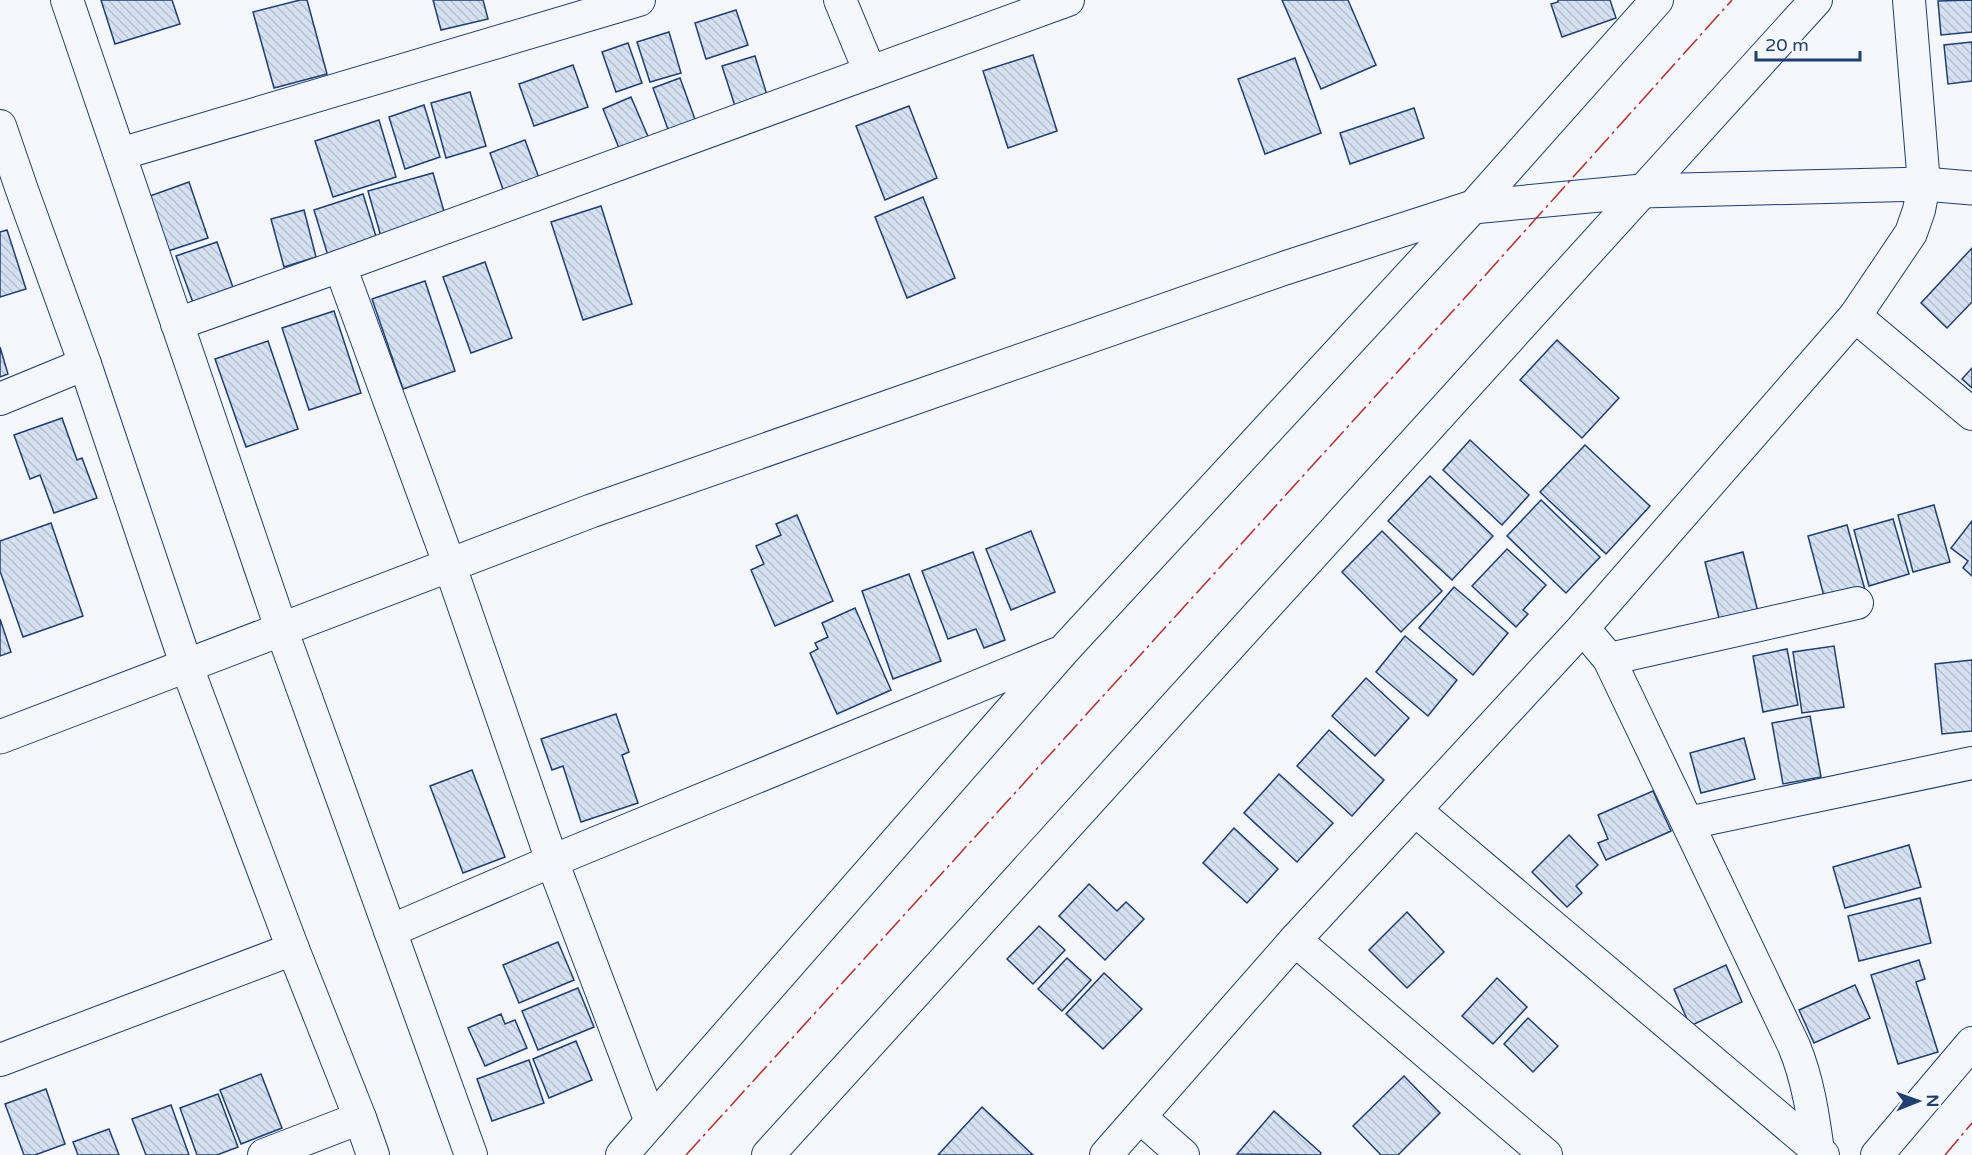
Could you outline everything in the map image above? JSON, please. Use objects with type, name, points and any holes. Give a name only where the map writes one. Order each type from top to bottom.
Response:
[{"type":"main road","points":[[0,737],[624,499],[1285,268],[1473,207],[1642,191],[1924,184],[1972,188]]},
{"type":"street","points":[[67,0],[282,631],[471,1155]]},
{"type":"street","points":[[120,154],[639,0]]},
{"type":"street","points":[[840,0],[870,72]]},
{"type":"street","points":[[177,324],[1068,0]]},
{"type":"street","points":[[622,1155],[1063,651],[1473,207],[1657,0]]},
{"type":"street","points":[[768,1155],[1816,0]]},
{"type":"street","points":[[1106,1155],[1295,940],[1582,628],[1855,316],[1911,233],[1919,210],[1924,184],[1909,0]]},
{"type":"street","points":[[0,126],[11,194],[85,364],[187,667],[373,1155]]},
{"type":"street","points":[[340,266],[450,566],[552,861],[651,1122]]},
{"type":"street","points":[[1855,316],[1972,414]]},
{"type":"street","points":[[0,399],[85,364]]},
{"type":"street","points":[[1609,659],[1857,603]]},
{"type":"street","points":[[1582,628],[1609,659],[1803,1068],[1821,1153]]},
{"type":"street","points":[[390,931],[552,861],[1063,651]]},
{"type":"street","points":[[1688,823],[1972,764]]},
{"type":"street","points":[[1415,810],[1821,1153]]},
{"type":"street","points":[[1295,940],[1546,1155]]},
{"type":"street","points":[[0,1060],[293,949]]},
{"type":"street","points":[[1876,1155],[1972,1043]]},
{"type":"street","points":[[1140,1117],[1183,1155]]},
{"type":"street","points":[[264,1155],[360,1118]]},
{"type":"building","points":[[101,0],[172,0],[180,24],[115,44]]},
{"type":"building","points":[[307,0],[327,74],[274,88],[253,12]]},
{"type":"building","points":[[433,0],[483,0],[488,19],[441,30]]},
{"type":"building","points":[[1282,0],[1348,0],[1376,65],[1321,89]]},
{"type":"building","points":[[1558,0],[1610,0],[1616,18],[1562,37],[1551,4]]},
{"type":"building","points":[[1972,0],[1972,32],[1941,35],[1938,1]]},
{"type":"building","points":[[736,10],[748,45],[706,59],[695,23]]},
{"type":"building","points":[[669,32],[681,73],[650,82],[637,42]]},
{"type":"building","points":[[1972,42],[1972,81],[1948,84],[1944,45]]},
{"type":"building","points":[[628,43],[642,83],[616,92],[602,52]]},
{"type":"building","points":[[1033,55],[1057,131],[1008,148],[983,71]]},
{"type":"building","points":[[755,56],[767,95],[735,106],[722,66]]},
{"type":"building","points":[[1295,58],[1321,133],[1265,154],[1238,79]]},
{"type":"building","points":[[573,65],[588,107],[534,126],[519,84]]},
{"type":"building","points":[[680,78],[696,122],[669,132],[653,88]]},
{"type":"building","points":[[470,92],[486,146],[446,158],[431,103]]},
{"type":"building","points":[[631,97],[650,141],[621,153],[603,109]]},
{"type":"building","points":[[424,105],[440,157],[405,169],[389,117]]},
{"type":"building","points":[[909,106],[937,178],[885,200],[856,126]]},
{"type":"building","points":[[1414,108],[1424,138],[1350,164],[1340,133]]},
{"type":"building","points":[[379,120],[396,177],[333,197],[315,141]]},
{"type":"building","points":[[525,140],[539,178],[504,192],[490,153]]},
{"type":"building","points":[[433,173],[447,222],[382,240],[368,191]]},
{"type":"building","points":[[189,182],[208,238],[168,251],[150,196]]},
{"type":"building","points":[[363,194],[378,243],[329,259],[314,210]]},
{"type":"building","points":[[923,197],[955,278],[907,298],[875,217]]},
{"type":"building","points":[[601,206],[632,304],[583,320],[551,222]]},
{"type":"building","points":[[304,210],[316,257],[284,267],[271,219]]},
{"type":"building","points":[[7,230],[26,289],[0,297],[0,232]]},
{"type":"building","points":[[217,242],[235,293],[195,308],[176,256]]},
{"type":"building","points":[[1972,248],[1972,302],[1947,328],[1921,303]]},
{"type":"building","points":[[485,262],[512,338],[471,353],[443,277]]},
{"type":"building","points":[[425,281],[455,371],[403,389],[372,299]]},
{"type":"building","points":[[334,311],[361,393],[309,410],[282,328]]},
{"type":"building","points":[[1557,340],[1619,398],[1582,438],[1520,380]]},
{"type":"building","points":[[268,341],[298,429],[246,447],[215,359]]},
{"type":"building","points":[[0,347],[8,374],[0,377]]},
{"type":"building","points":[[1972,368],[1972,388],[1962,379]]},
{"type":"building","points":[[62,418],[77,460],[82,458],[97,498],[54,513],[40,475],[30,479],[14,435]]},
{"type":"building","points":[[1470,440],[1529,495],[1502,525],[1443,470]]},
{"type":"building","points":[[1585,445],[1650,506],[1606,554],[1540,492]]},
{"type":"building","points":[[1430,476],[1493,536],[1452,580],[1388,521]]},
{"type":"building","points":[[1541,500],[1600,557],[1566,593],[1507,536]]},
{"type":"building","points":[[1934,505],[1950,562],[1913,572],[1898,515]]},
{"type":"building","points":[[797,515],[833,601],[775,626],[751,570],[764,564],[756,546],[781,535],[776,524]]},
{"type":"building","points":[[1893,519],[1909,574],[1869,586],[1854,530]]},
{"type":"building","points":[[1972,521],[1972,576],[1963,568],[1968,561],[1951,548]]},
{"type":"building","points":[[51,523],[83,616],[23,637],[0,571],[0,541]]},
{"type":"building","points":[[1847,525],[1865,590],[1825,600],[1808,536]]},
{"type":"building","points":[[1031,531],[1055,592],[1011,610],[986,549]]},
{"type":"building","points":[[1382,531],[1442,591],[1401,632],[1342,572]]},
{"type":"building","points":[[1507,549],[1546,585],[1523,610],[1528,614],[1516,627],[1472,586]]},
{"type":"building","points":[[973,552],[1005,640],[984,648],[976,629],[948,639],[922,571]]},
{"type":"building","points":[[1743,552],[1759,616],[1721,626],[1705,562]]},
{"type":"building","points":[[909,574],[941,661],[893,679],[862,591]]},
{"type":"building","points":[[1454,587],[1508,633],[1473,675],[1419,628]]},
{"type":"building","points":[[855,608],[891,690],[837,714],[810,653],[818,649],[815,643],[828,637],[822,623]]},
{"type":"building","points":[[0,619],[11,652],[0,656]]},
{"type":"building","points":[[1405,636],[1457,680],[1428,716],[1376,672]]},
{"type":"building","points":[[1834,646],[1844,707],[1802,713],[1793,652]]},
{"type":"building","points":[[1787,649],[1798,705],[1763,712],[1753,656]]},
{"type":"building","points":[[1972,660],[1972,731],[1942,734],[1935,664]]},
{"type":"building","points":[[1366,678],[1409,718],[1375,756],[1332,716]]},
{"type":"building","points":[[616,714],[629,752],[622,755],[638,803],[581,822],[563,766],[552,770],[541,739]]},
{"type":"building","points":[[1810,716],[1821,777],[1783,784],[1772,723]]},
{"type":"building","points":[[1329,730],[1384,780],[1352,816],[1297,766]]},
{"type":"building","points":[[1744,738],[1755,779],[1701,793],[1690,753]]},
{"type":"building","points":[[472,770],[505,857],[463,873],[430,786]]},
{"type":"building","points":[[1279,774],[1333,823],[1297,862],[1244,813]]},
{"type":"building","points":[[1653,791],[1671,831],[1606,860],[1598,843],[1608,839],[1598,815]]},
{"type":"building","points":[[1234,828],[1278,869],[1247,903],[1203,863]]},
{"type":"building","points":[[1569,835],[1598,865],[1576,886],[1582,893],[1567,907],[1532,872]]},
{"type":"building","points":[[1909,845],[1921,887],[1845,908],[1833,867]]},
{"type":"building","points":[[1089,884],[1117,911],[1126,902],[1144,919],[1105,960],[1059,916]]},
{"type":"building","points":[[1920,898],[1931,943],[1859,961],[1848,916]]},
{"type":"building","points":[[1407,912],[1444,952],[1407,988],[1369,950]]},
{"type":"building","points":[[1039,926],[1065,950],[1033,984],[1007,959]]},
{"type":"building","points":[[558,942],[574,980],[519,1003],[503,965]]},
{"type":"building","points":[[1067,958],[1091,980],[1062,1011],[1038,989]]},
{"type":"building","points":[[1919,960],[1925,979],[1916,982],[1938,1052],[1898,1064],[1871,975]]},
{"type":"building","points":[[1726,965],[1742,1002],[1690,1026],[1674,989]]},
{"type":"building","points":[[1104,973],[1142,1009],[1103,1049],[1066,1014]]},
{"type":"building","points":[[1497,978],[1527,1007],[1493,1044],[1462,1016]]},
{"type":"building","points":[[1855,985],[1870,1018],[1814,1043],[1799,1010]]},
{"type":"building","points":[[578,988],[594,1027],[538,1050],[522,1011]]},
{"type":"building","points":[[501,1014],[505,1024],[515,1020],[527,1048],[485,1066],[468,1028]]},
{"type":"building","points":[[1528,1018],[1558,1046],[1533,1072],[1504,1044]]},
{"type":"building","points":[[576,1041],[592,1080],[549,1098],[533,1059]]},
{"type":"building","points":[[529,1060],[544,1103],[492,1121],[477,1079]]},
{"type":"building","points":[[261,1074],[282,1128],[241,1144],[220,1090]]},
{"type":"building","points":[[1404,1076],[1440,1113],[1398,1155],[1381,1155],[1353,1126]]},
{"type":"building","points":[[46,1089],[65,1144],[35,1155],[24,1155],[5,1104]]},
{"type":"building","points":[[218,1094],[238,1147],[217,1155],[197,1155],[180,1108]]},
{"type":"building","points":[[171,1105],[189,1155],[146,1155],[132,1119]]},
{"type":"building","points":[[982,1107],[1033,1155],[938,1155]]},
{"type":"building","points":[[1274,1111],[1321,1153],[1320,1155],[1237,1154]]},
{"type":"building","points":[[109,1129],[119,1155],[78,1155],[73,1142]]},
{"type":"power","points":[[686,1155],[1471,291],[1732,0]]},
{"type":"power","points":[[1945,1155],[1972,1123]]}]
